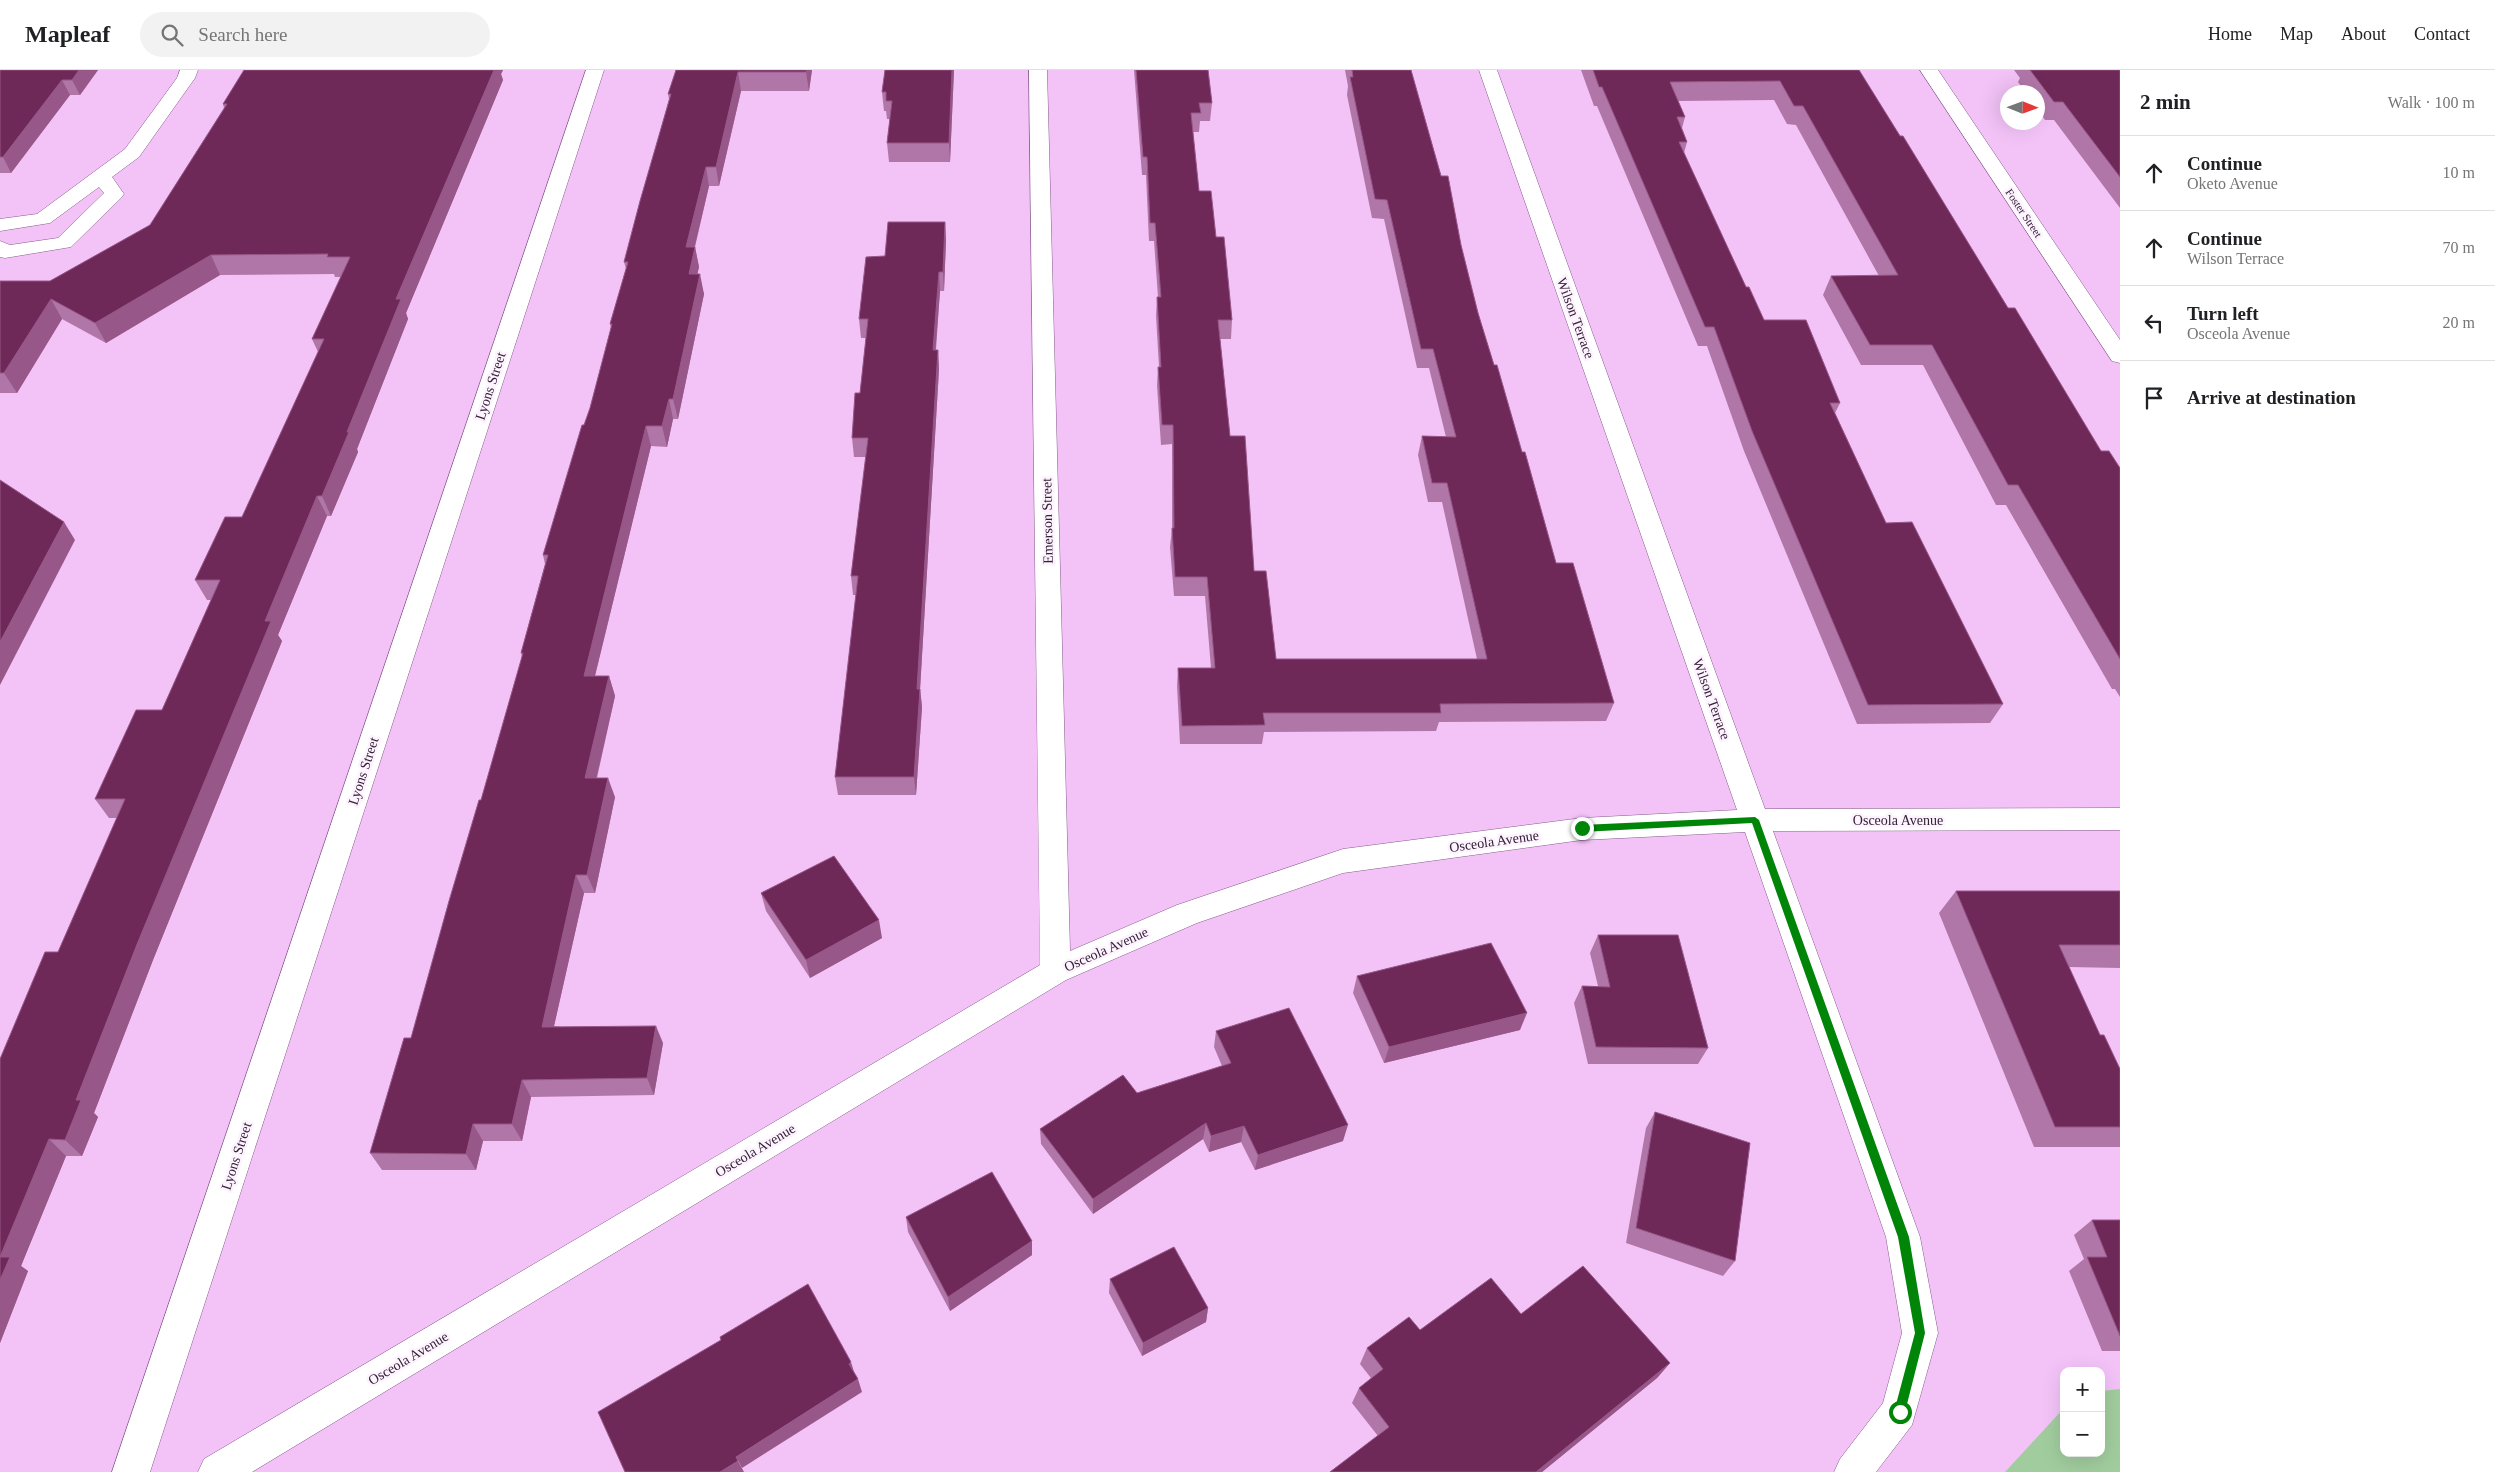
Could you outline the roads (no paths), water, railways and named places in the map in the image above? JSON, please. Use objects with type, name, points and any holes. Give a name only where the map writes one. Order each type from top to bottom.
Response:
[{"type":"street","points":[[0,225],[43,219],[132,153],[190,70]]},
{"type":"street","name":"Lyons Street","points":[[131,1472],[594,70]]},
{"type":"street","name":"Emerson Street","points":[[1038,70],[1055,972]]},
{"type":"street","name":"Wilson Terrace","points":[[1488,70],[1904,1237],[1920,1333],[1900,1412],[1853,1472]]},
{"type":"street","name":"Foster Street","points":[[1929,70],[2120,356]]},
{"type":"street","points":[[0,247],[5,252],[64,242],[114,194],[101,175]]},
{"type":"street","name":"Osceola Avenue","points":[[217,1472],[1055,972],[1187,914],[1343,861],[1582,828],[1755,820],[2120,819]]}]
